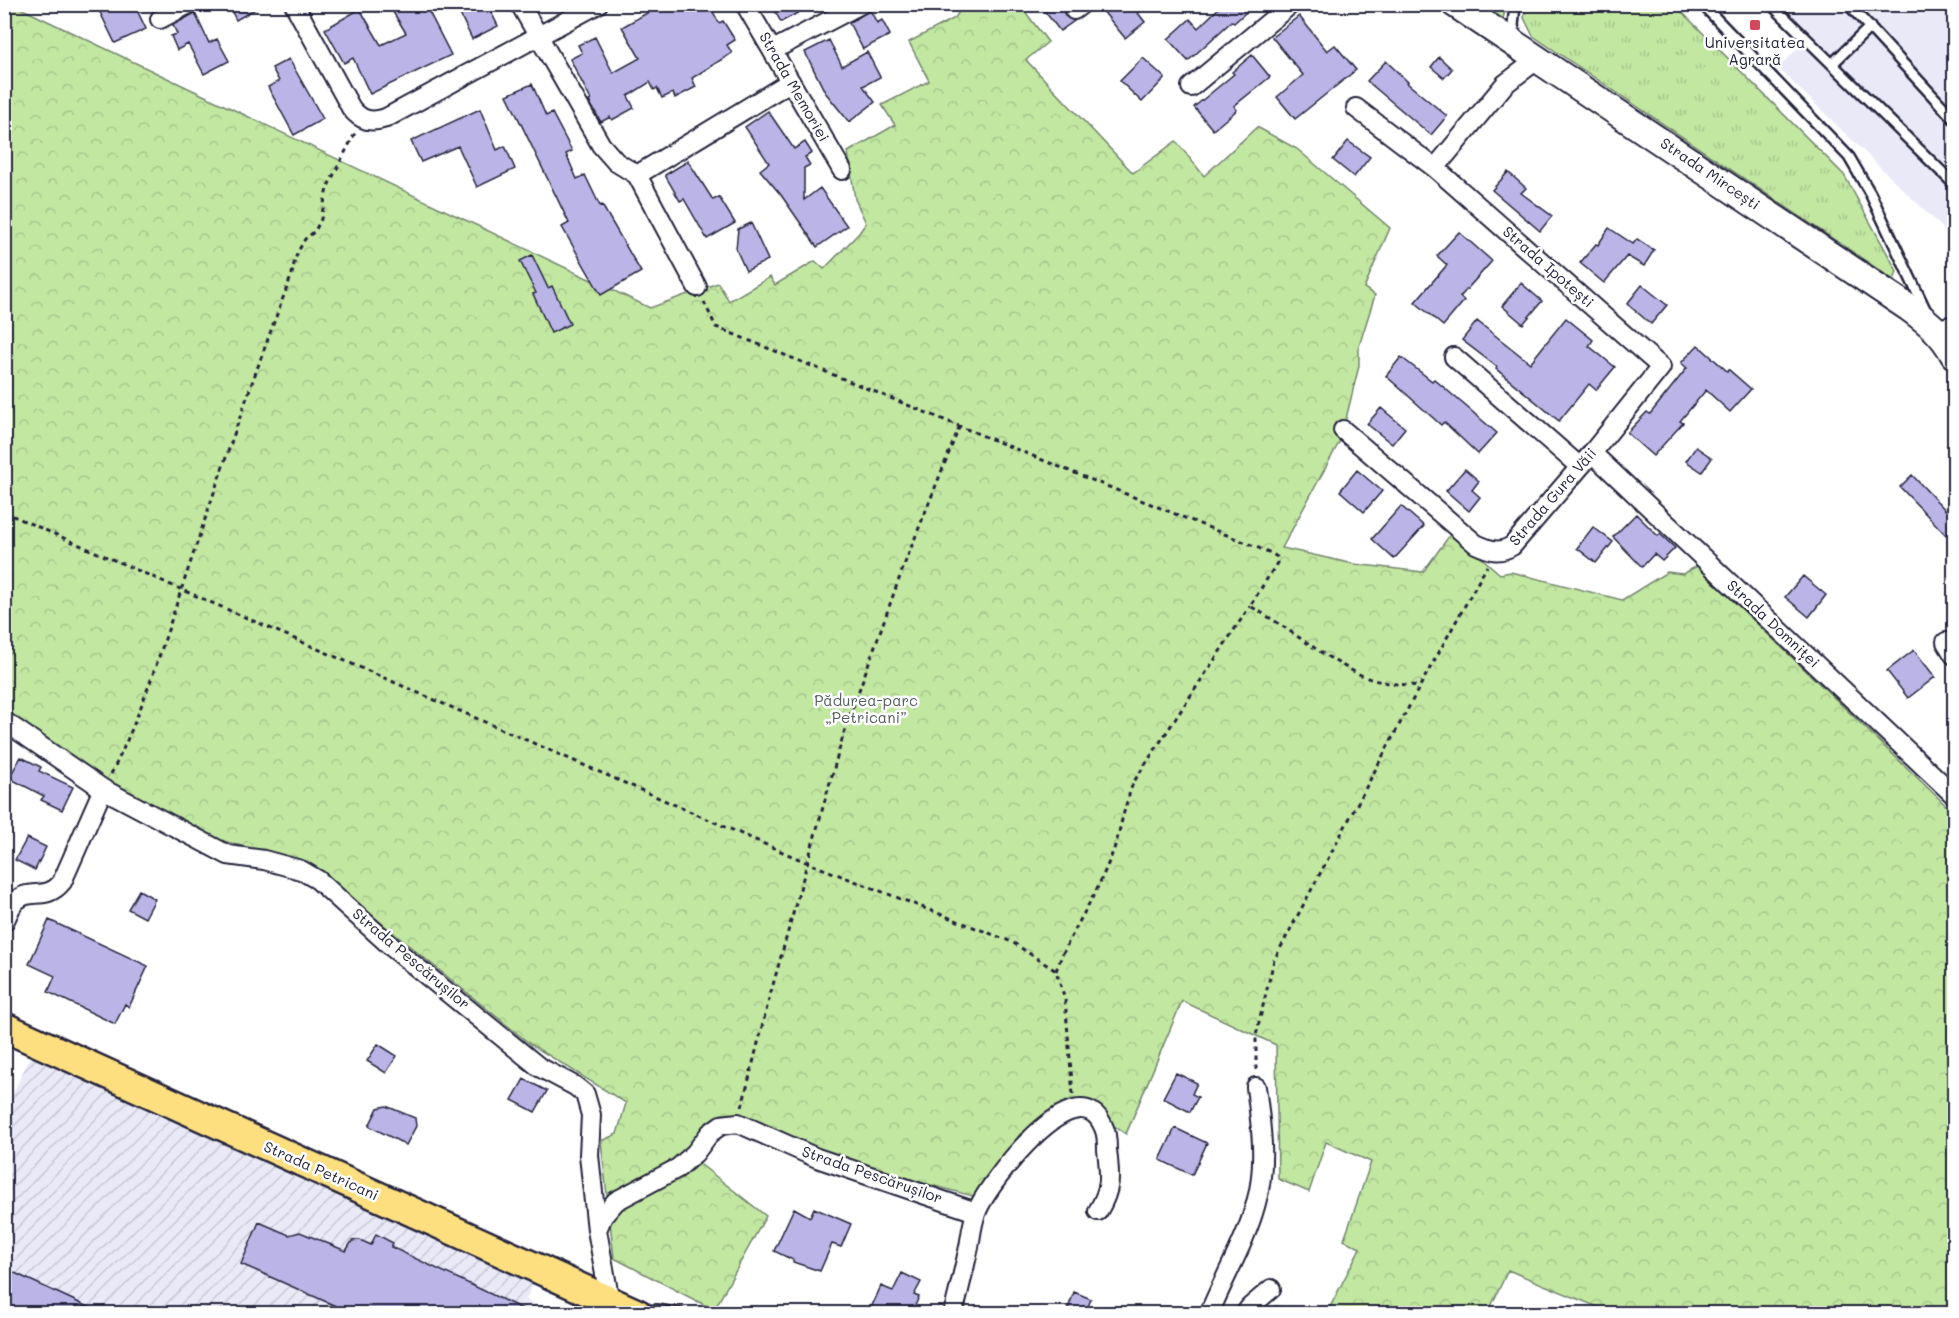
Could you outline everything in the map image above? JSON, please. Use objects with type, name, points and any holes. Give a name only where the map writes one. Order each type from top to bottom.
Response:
[{"type":"main road","name":"Strada Mircești","points":[[1455,4],[1944,323],[1946,339],[1954,355]]},
{"type":"main road","name":"Strada Petricani","points":[[4,1028],[627,1309]]},
{"type":"street","points":[[160,19],[189,4]]},
{"type":"street","points":[[294,4],[351,108],[363,119],[376,122],[538,38],[598,4]]},
{"type":"street","points":[[520,4],[601,145],[616,162],[637,175],[697,287]]},
{"type":"street","name":"Strada Memoriei","points":[[745,4],[842,170]]},
{"type":"street","points":[[772,50],[861,4]]},
{"type":"street","points":[[1191,87],[1292,4]]},
{"type":"street","points":[[1435,168],[1529,53]]},
{"type":"street","points":[[637,175],[790,82]]},
{"type":"street","name":"Strada Ipotești","points":[[1356,108],[1435,168],[1661,366]]},
{"type":"street","points":[[1454,357],[1579,466]]},
{"type":"street","name":"Strada Gura Văii","points":[[1343,430],[1476,544],[1496,551],[1505,550],[1512,546],[1592,453],[1661,366]]},
{"type":"street","name":"Strada Domniței","points":[[1592,453],[1954,795]]},
{"type":"street","name":"Strada Pescărușilor","points":[[4,721],[103,789],[228,855],[264,860],[301,870],[318,880],[393,948],[539,1067],[575,1086],[585,1094],[591,1115],[589,1155],[597,1230],[627,1309]]},
{"type":"street","points":[[4,922],[17,899],[26,895],[46,894],[56,890],[62,882],[103,789]]},
{"type":"street","points":[[1209,1314],[1246,1230],[1259,1191],[1262,1143],[1256,1087]]},
{"type":"street","points":[[953,1314],[976,1212],[996,1179],[1029,1139],[1061,1113],[1075,1108],[1092,1113],[1101,1121],[1105,1130],[1111,1176],[1107,1196],[1098,1211]]},
{"type":"street","points":[[597,1230],[603,1216],[616,1201],[678,1168],[695,1154],[710,1133],[721,1125],[738,1123]]},
{"type":"street","name":"Strada Pescărușilor","points":[[738,1123],[817,1158],[976,1212]]},
{"type":"street","points":[[1245,1314],[1271,1289]]},
{"type":"lane","points":[[1515,4],[1514,26],[1529,53]]},
{"type":"lane","points":[[1702,4],[1849,157],[1888,229],[1944,323]]},
{"type":"lane","points":[[1771,4],[1954,184]]},
{"type":"lane","points":[[1848,4],[1954,119]]},
{"type":"lane","points":[[1833,63],[1870,27]]},
{"type":"lane","points":[[627,1309],[681,1314]]},
{"type":"path","points":[[103,789],[123,751],[163,649],[292,274],[294,259],[305,238],[315,231],[321,219],[327,188],[363,119]]},
{"type":"path","points":[[697,287],[716,327],[960,425],[1277,557],[1277,563],[1250,606],[1133,783],[1124,806],[1119,834],[1111,857],[1056,971]]},
{"type":"path","points":[[738,1123],[769,999],[845,729],[903,568],[960,425]]},
{"type":"path","points":[[4,512],[808,863],[1012,942],[1056,971],[1065,999],[1075,1108]]},
{"type":"path","points":[[1256,1087],[1256,1035],[1274,960],[1420,686],[1496,551]]},
{"type":"path","points":[[1250,606],[1363,677],[1420,686]]},
{"type":"shaded area","points":[[1766,5],[1954,5],[1954,239],[1778,68],[1804,42]]},
{"type":"shaded area","points":[[30,1057],[533,1284],[520,1313],[5,1314],[5,1111]]},
{"type":"shaded area","points":[[526,1300],[555,1313],[520,1314]]},
{"type":"green space","name":"Pădurea-parc „Petricani”","points":[[5,5],[14,5],[650,308],[718,283],[729,301],[770,277],[775,285],[815,261],[824,269],[866,223],[855,199],[848,152],[895,125],[882,105],[929,81],[909,42],[955,18],[961,5],[1020,5],[1048,42],[1026,60],[1133,173],[1176,141],[1204,176],[1257,127],[1297,149],[1390,228],[1364,288],[1375,295],[1359,346],[1359,366],[1341,439],[1282,548],[1354,564],[1423,572],[1452,532],[1500,574],[1511,572],[1622,600],[1667,572],[1683,574],[1697,566],[1954,813],[1954,1313],[1612,1313],[1508,1270],[1488,1313],[1327,1313],[1360,1248],[1344,1240],[1371,1162],[1326,1142],[1309,1192],[1278,1179],[1276,1045],[1182,1001],[1126,1134],[1075,1100],[1020,1134],[980,1198],[867,1168],[722,1114],[686,1153],[766,1216],[714,1310],[614,1258],[601,1141],[617,1134],[626,1103],[530,1044],[306,862],[199,835],[108,787],[5,712]]},
{"type":"green space","points":[[1479,5],[1506,5],[1503,19],[1501,19]]},
{"type":"green space","points":[[1526,5],[1675,5],[1844,175],[1897,271],[1894,280],[1533,36],[1524,18]]},
{"type":"green space","points":[[1276,1306],[1308,1313],[1262,1313]]},
{"type":"building","points":[[96,4],[134,4],[146,29],[115,43]]},
{"type":"building","points":[[228,4],[264,4],[236,20]]},
{"type":"building","points":[[388,4],[425,4],[451,55],[370,94],[353,58],[344,63],[325,29],[360,9],[381,45],[406,33]]},
{"type":"building","points":[[455,4],[487,4],[498,26],[472,39]]},
{"type":"building","points":[[663,4],[709,4],[719,23],[723,21],[735,40],[727,45],[732,53],[692,78],[696,87],[675,98],[673,93],[662,98],[657,88],[654,90],[650,82],[628,96],[634,108],[612,120],[610,117],[601,122],[570,59],[582,53],[578,45],[595,37],[613,73],[640,58],[622,27]]},
{"type":"building","points":[[771,4],[814,4],[781,22]]},
{"type":"building","points":[[1039,4],[1062,4],[1065,16],[1074,21],[1060,31]]},
{"type":"building","points":[[1109,4],[1149,4],[1138,13],[1145,22],[1125,38],[1102,10]]},
{"type":"building","points":[[1223,4],[1255,4],[1234,23],[1232,21],[1188,61],[1168,39],[1190,19],[1198,28]]},
{"type":"building","points":[[870,10],[877,23],[882,20],[890,35],[863,49],[849,23]]},
{"type":"building","points":[[195,13],[209,43],[217,39],[229,61],[204,74],[188,44],[177,50],[171,36],[177,34],[173,25]]},
{"type":"building","points":[[1299,16],[1327,51],[1335,45],[1356,70],[1295,119],[1277,97],[1303,75],[1272,37]]},
{"type":"building","points":[[829,40],[842,66],[867,52],[880,77],[863,86],[875,102],[849,122],[825,92],[805,52]]},
{"type":"building","points":[[1252,55],[1270,77],[1234,106],[1237,110],[1213,130],[1194,107],[1234,74],[1232,72]]},
{"type":"building","points":[[1439,57],[1452,69],[1444,78],[1431,67]]},
{"type":"building","points":[[1143,58],[1165,78],[1142,102],[1120,81]]},
{"type":"building","points":[[289,59],[323,119],[294,135],[268,87],[279,81],[272,68]]},
{"type":"building","points":[[1386,61],[1407,83],[1447,116],[1431,135],[1367,81]]},
{"type":"building","points":[[532,84],[546,116],[552,113],[572,151],[566,154],[577,179],[585,175],[600,206],[602,205],[641,272],[601,295],[562,227],[569,223],[507,95]]},
{"type":"building","points":[[480,109],[497,150],[505,146],[515,169],[477,187],[458,146],[421,162],[411,141]]},
{"type":"building","points":[[768,111],[794,149],[805,142],[812,153],[805,157],[810,165],[804,168],[804,200],[820,188],[847,226],[817,247],[781,195],[760,170],[769,163],[745,127]]},
{"type":"building","points":[[1348,141],[1370,157],[1354,177],[1333,160]]},
{"type":"building","points":[[688,161],[713,200],[719,197],[735,223],[707,239],[684,199],[680,201],[665,175]]},
{"type":"building","points":[[1508,172],[1526,188],[1521,193],[1552,216],[1540,231],[1492,190]]},
{"type":"building","points":[[751,223],[768,260],[746,271],[736,249],[738,229]]},
{"type":"building","points":[[1609,228],[1633,244],[1637,239],[1654,250],[1644,266],[1627,256],[1604,283],[1580,263],[1596,244],[1598,245]]},
{"type":"building","points":[[1459,232],[1492,261],[1460,297],[1464,301],[1443,326],[1415,302],[1447,265],[1437,256]]},
{"type":"building","points":[[532,255],[548,288],[552,286],[570,324],[551,333],[533,294],[536,293],[520,261]]},
{"type":"building","points":[[1521,283],[1542,301],[1523,324],[1502,306]]},
{"type":"building","points":[[1642,285],[1667,305],[1651,324],[1627,304]]},
{"type":"building","points":[[1566,318],[1593,340],[1589,346],[1615,367],[1596,390],[1589,384],[1559,421],[1462,340],[1477,321],[1530,363]]},
{"type":"building","points":[[1698,345],[1751,389],[1730,412],[1706,390],[1680,421],[1683,423],[1653,456],[1627,433],[1647,412],[1650,414],[1687,368],[1681,363]]},
{"type":"building","points":[[1401,357],[1432,381],[1434,379],[1497,433],[1478,454],[1444,422],[1441,425],[1386,376]]},
{"type":"building","points":[[1381,408],[1405,428],[1392,444],[1367,424]]},
{"type":"building","points":[[1696,447],[1712,458],[1702,472],[1686,461]]},
{"type":"building","points":[[1465,469],[1479,481],[1472,490],[1480,497],[1469,511],[1446,491]]},
{"type":"building","points":[[1357,470],[1382,491],[1364,512],[1340,491]]},
{"type":"building","points":[[1912,475],[1954,519],[1954,527],[1946,535],[1900,487]]},
{"type":"building","points":[[1401,506],[1424,526],[1394,559],[1372,539]]},
{"type":"building","points":[[1636,514],[1658,536],[1660,534],[1675,548],[1662,561],[1654,554],[1642,567],[1613,537]]},
{"type":"building","points":[[1593,527],[1613,542],[1596,563],[1577,548]]},
{"type":"building","points":[[1803,576],[1826,595],[1809,617],[1785,597]]},
{"type":"building","points":[[1914,650],[1935,677],[1908,698],[1887,671]]},
{"type":"building","points":[[21,757],[41,767],[39,771],[73,787],[62,810],[41,800],[44,796],[9,778]]},
{"type":"building","points":[[27,838],[46,847],[35,870],[15,860]]},
{"type":"building","points":[[139,890],[155,899],[145,918],[128,909]]},
{"type":"building","points":[[49,920],[148,966],[129,1007],[125,1004],[115,1024],[48,992],[55,976],[29,964]]},
{"type":"building","points":[[378,1044],[397,1056],[386,1073],[367,1061]]},
{"type":"building","points":[[1176,1073],[1197,1083],[1192,1094],[1198,1097],[1190,1112],[1163,1098]]},
{"type":"building","points":[[524,1079],[547,1091],[535,1112],[512,1100]]},
{"type":"building","points":[[386,1106],[415,1118],[416,1126],[406,1145],[369,1126],[378,1108]]},
{"type":"building","points":[[1175,1128],[1207,1143],[1192,1175],[1160,1160]]},
{"type":"building","points":[[794,1208],[810,1217],[814,1208],[851,1224],[841,1247],[832,1244],[820,1271],[793,1262],[774,1251]]},
{"type":"building","points":[[259,1222],[289,1235],[300,1232],[346,1251],[352,1241],[360,1240],[371,1245],[376,1234],[393,1243],[391,1247],[533,1314],[337,1314],[338,1307],[241,1264]]},
{"type":"building","points":[[4,1268],[103,1314],[4,1314]]},
{"type":"building","points":[[902,1273],[921,1282],[914,1295],[919,1297],[911,1314],[874,1314],[875,1310],[871,1308],[881,1286],[893,1291]]},
{"type":"building","points":[[1074,1292],[1091,1299],[1085,1314],[1066,1314]]},
{"type":"place","name":"Universitatea Agrară","points":[[1755,25]]}]
